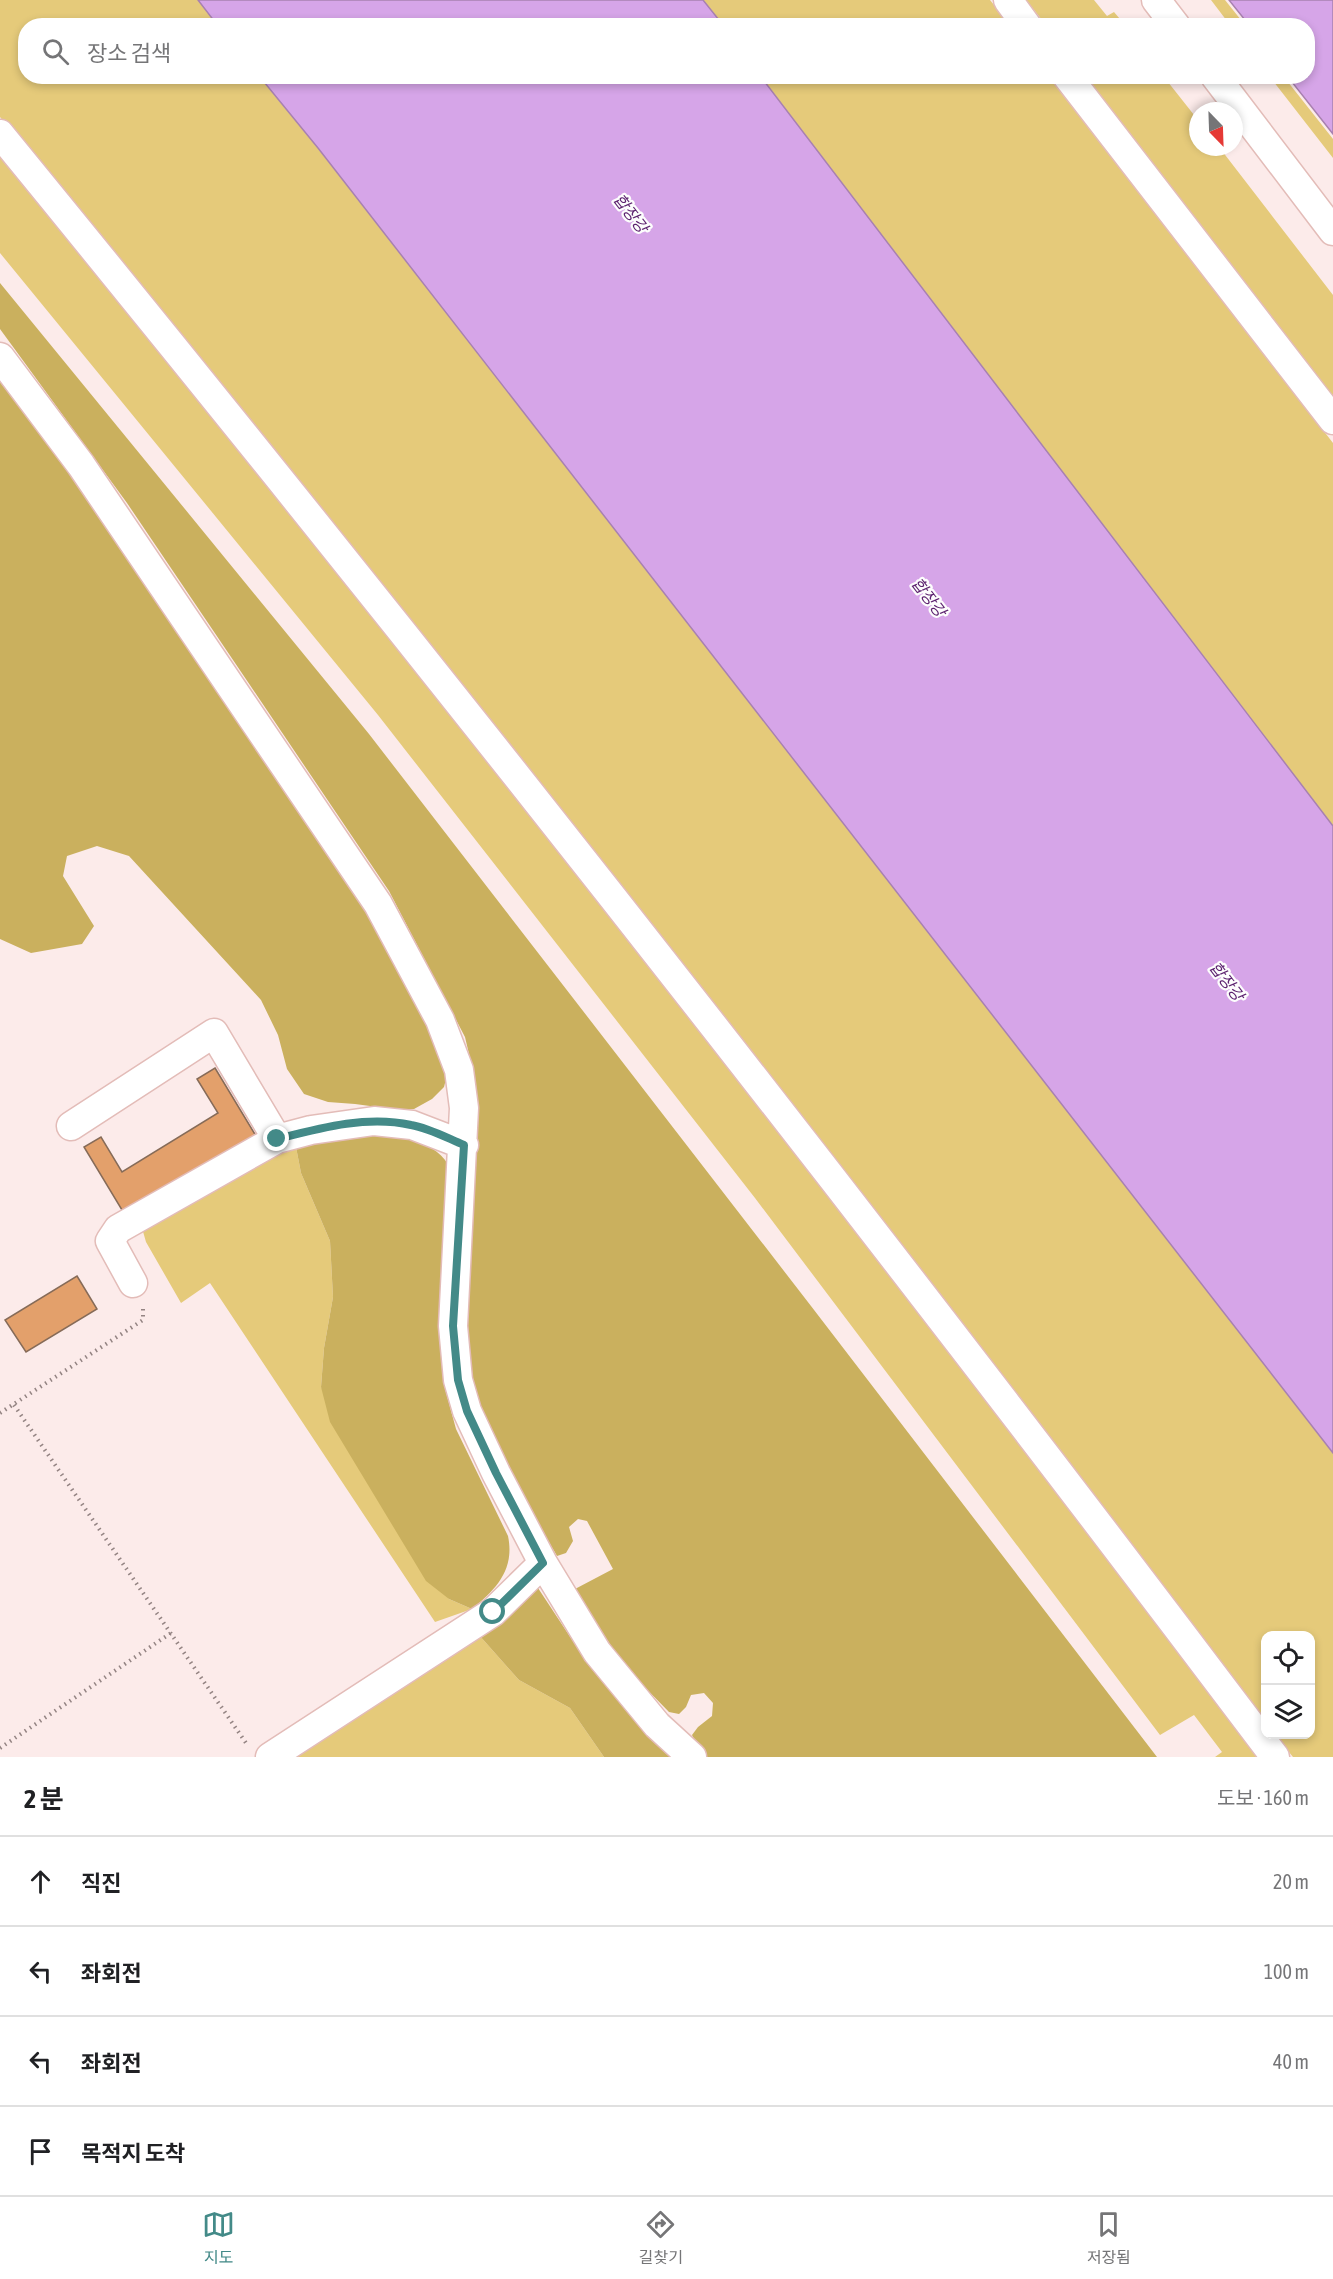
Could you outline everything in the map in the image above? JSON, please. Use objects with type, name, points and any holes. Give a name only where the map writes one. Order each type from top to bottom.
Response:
[{"type":"street","points":[[1008,0],[1021,18]]},
{"type":"street","points":[[1156,0],[1170,18]]},
{"type":"street","points":[[1073,84],[1333,420]]},
{"type":"street","points":[[1221,84],[1333,231]]},
{"type":"street","points":[[0,134],[117,276],[571,845],[1040,1446],[1275,1757]]},
{"type":"street","points":[[0,357],[81,465],[378,904],[440,1020],[459,1070],[464,1108],[464,1145],[453,1326],[458,1380],[467,1411],[543,1563],[597,1652],[657,1725],[692,1757]]},
{"type":"street","points":[[71,1126],[214,1033],[277,1139]]},
{"type":"street","points":[[132,1283],[110,1241],[118,1229],[277,1139],[311,1130],[374,1121],[412,1125],[464,1145]]},
{"type":"street","points":[[259,1752],[493,1612],[543,1563]]},
{"type":"path","points":[[0,1413],[143,1320],[143,1308],[132,1283]]},
{"type":"path","points":[[14,1405],[171,1633],[259,1752]]},
{"type":"path","points":[[0,1748],[171,1633]]},
{"type":"shaded area","points":[[0,0],[198,0],[212,18],[18,18],[18,84],[266,84],[318,148],[1333,1453],[1333,1757],[1293,1757],[1278,1739],[1315,1739],[1315,1631],[1261,1631],[1261,1717],[575,834],[0,117]]},
{"type":"shaded area","points":[[703,0],[990,0],[1004,18],[717,18]]},
{"type":"shaded area","points":[[1026,0],[1094,0],[1107,16],[1114,12],[1119,18],[1040,18]]},
{"type":"shaded area","points":[[1211,0],[1225,0],[1239,18],[1225,18]]},
{"type":"shaded area","points":[[766,84],[1054,84],[1333,443],[1333,826]]},
{"type":"shaded area","points":[[1091,84],[1170,84],[1189,109],[1189,156],[1226,156],[1333,295],[1333,396]]},
{"type":"shaded area","points":[[1275,84],[1290,84],[1333,139],[1333,158]]},
{"type":"shaded area","points":[[0,147],[566,850],[1265,1757],[1215,1757],[1222,1752],[1194,1715],[1160,1735],[755,1198],[378,715],[0,253]]},
{"type":"shaded area","points":[[0,283],[369,734],[1157,1757],[706,1757],[701,1753],[692,1735],[712,1716],[713,1703],[704,1693],[691,1695],[686,1707],[679,1714],[669,1712],[623,1665],[575,1589],[613,1569],[587,1521],[578,1519],[569,1527],[573,1541],[566,1553],[557,1556],[516,1485],[470,1378],[466,1323],[477,1107],[473,1071],[465,1037],[389,891],[127,503],[0,329]]},
{"type":"shaded area","points":[[0,379],[69,469],[365,910],[430,1026],[448,1071],[444,1087],[432,1099],[414,1109],[400,1110],[328,1102],[304,1094],[287,1069],[278,1035],[261,1000],[129,856],[97,846],[67,856],[63,876],[94,926],[82,944],[31,953],[0,939]]},
{"type":"shaded area","points":[[370,1130],[405,1137],[427,1145],[445,1160],[451,1170],[443,1328],[444,1385],[456,1429],[508,1536],[509,1548],[509,1559],[502,1578],[472,1609],[449,1599],[426,1581],[330,1422],[321,1387],[324,1348],[333,1297],[330,1241],[301,1173],[296,1147]]},
{"type":"shaded area","points":[[296,1147],[301,1173],[330,1241],[333,1297],[324,1348],[321,1387],[449,1599],[472,1609],[435,1622],[210,1283],[181,1303],[146,1242],[142,1228],[267,1158]]},
{"type":"shaded area","points":[[536,1585],[588,1664],[674,1757],[604,1757],[570,1708],[519,1680],[479,1635]]},
{"type":"shaded area","points":[[479,1635],[519,1680],[570,1708],[604,1757],[294,1757]]},
{"type":"water","points":[[198,0],[703,0],[717,18],[212,18]]},
{"type":"water","points":[[1229,0],[1333,0],[1333,134],[1294,84],[1315,84],[1315,18],[1243,18]]},
{"type":"water","name":"합장강","points":[[266,84],[766,84],[1333,826],[1333,1453],[318,148]]},
{"type":"building","points":[[215,1068],[256,1136],[125,1215],[84,1147],[101,1137],[122,1172],[218,1113],[197,1079]]},
{"type":"building","points":[[77,1276],[97,1309],[26,1352],[5,1320]]},
{"type":"route","points":[[277,1139],[311,1130],[374,1121],[412,1125],[464,1145],[453,1326],[458,1380],[467,1411],[543,1563],[493,1612]]}]
